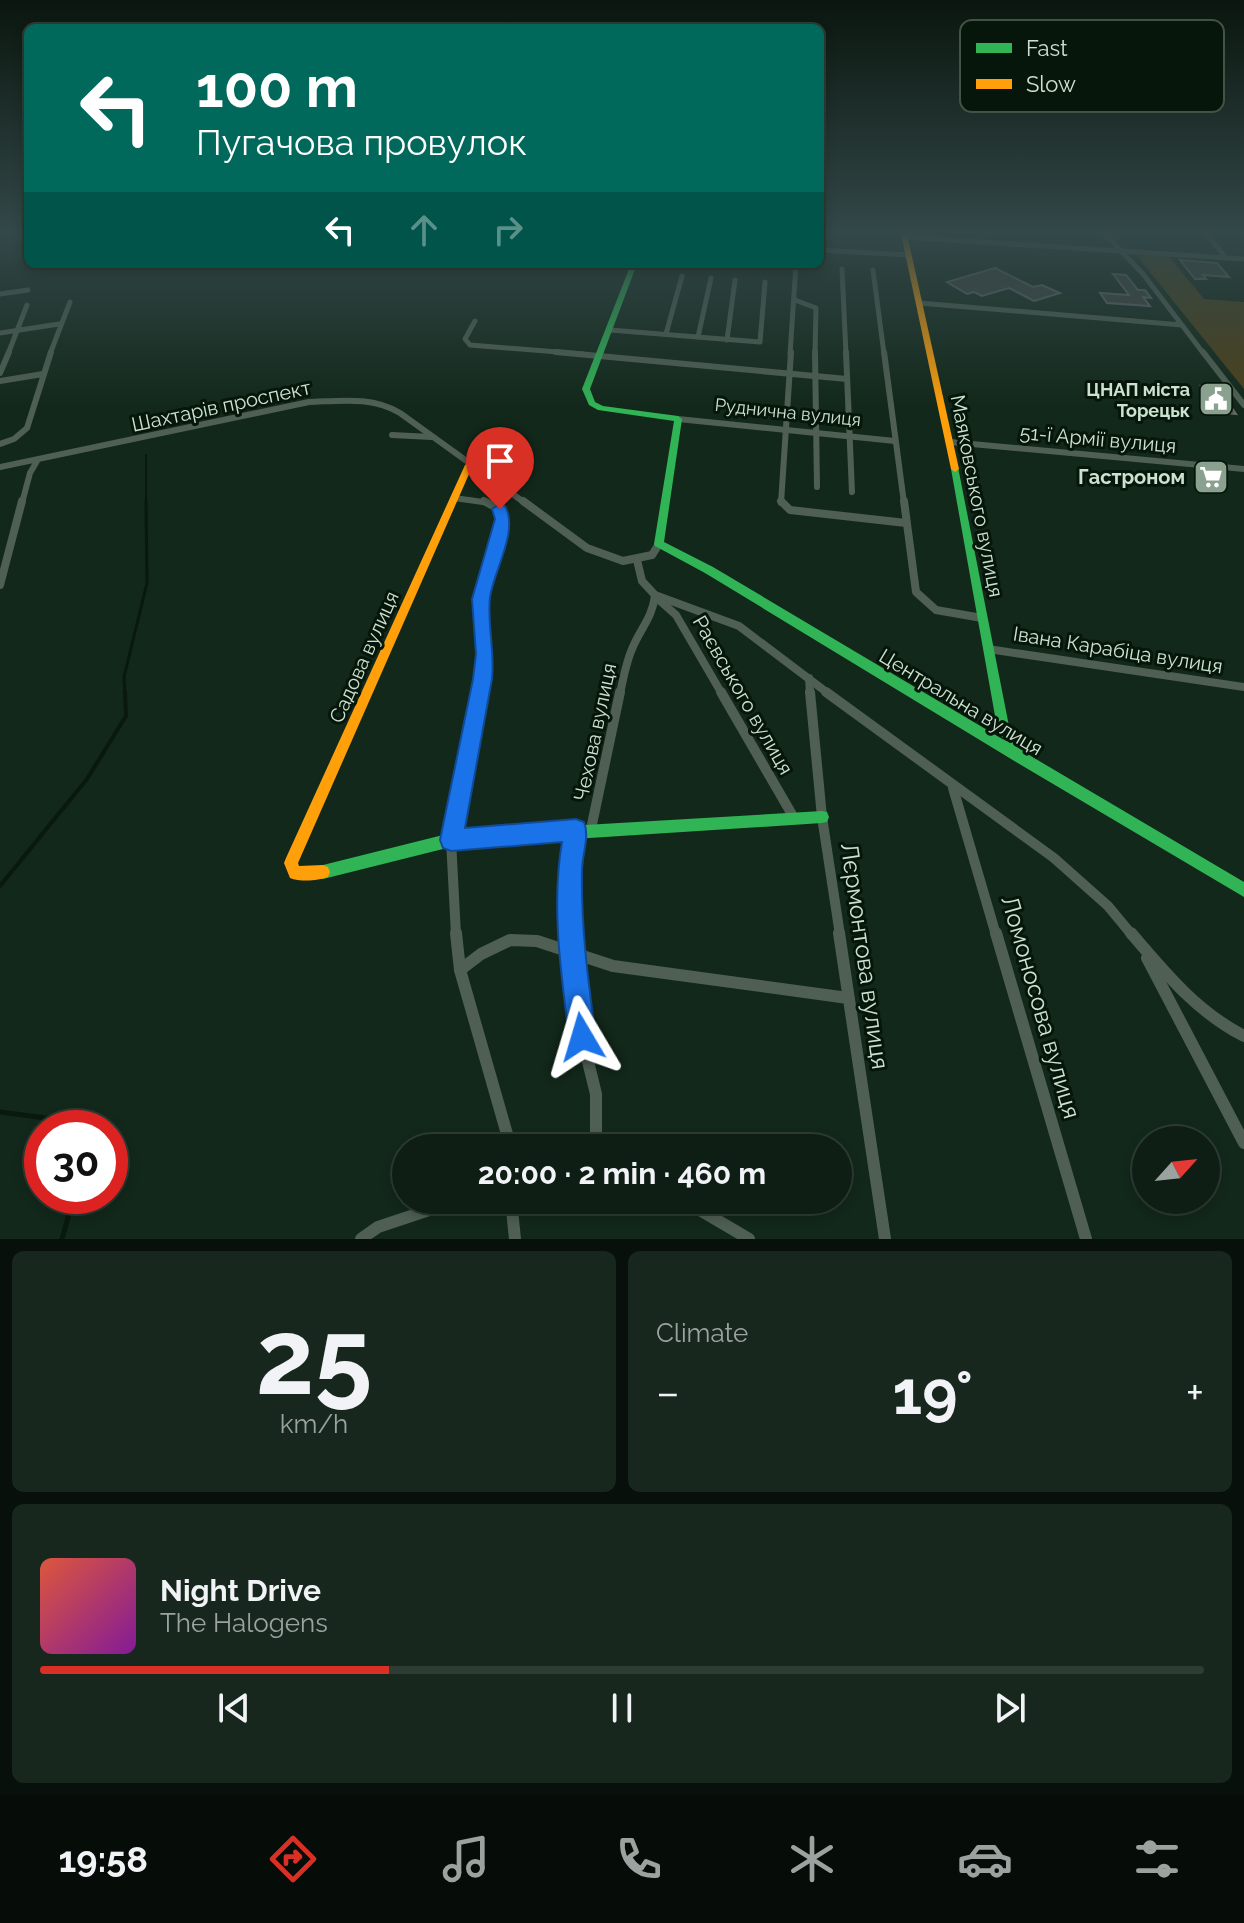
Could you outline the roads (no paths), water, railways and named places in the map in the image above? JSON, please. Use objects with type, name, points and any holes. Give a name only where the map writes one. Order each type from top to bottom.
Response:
[{"type":"main road","name":"Руднична вулиця","points":[[624,292],[586,389],[592,403],[616,411],[678,419]]},
{"type":"main road","name":"Маяковського вулиця","points":[[916,292],[950,442],[1003,727],[1024,761]]},
{"type":"main road","points":[[655,549],[678,419]]},
{"type":"main road","name":"Садова вулиця","points":[[451,840],[313,875],[295,873],[291,863],[469,465]]},
{"type":"main road","name":"Центральна вулиця","points":[[655,549],[709,570],[978,734],[1244,890]]},
{"type":"main road","points":[[978,734],[998,732],[1003,727]]},
{"type":"main road","points":[[451,840],[822,817]]},
{"type":"street","points":[[666,334],[678,292]]},
{"type":"street","points":[[698,337],[708,292]]},
{"type":"street","points":[[727,340],[733,292]]},
{"type":"street","points":[[610,330],[760,342],[764,292]]},
{"type":"street","points":[[795,292],[781,504],[790,510],[906,523]]},
{"type":"street","points":[[843,292],[852,492]]},
{"type":"street","points":[[876,292],[916,592],[923,604],[932,610],[982,618]]},
{"type":"street","points":[[1154,292],[1244,405]]},
{"type":"street","points":[[795,300],[816,308],[814,433],[817,487]]},
{"type":"street","points":[[0,444],[14,439],[27,428],[59,324],[70,302]]},
{"type":"street","points":[[919,303],[1182,325]]},
{"type":"street","points":[[0,373],[27,305]]},
{"type":"street","points":[[475,321],[465,339],[465,343],[470,345],[599,354],[847,379]]},
{"type":"street","points":[[0,333],[59,324]]},
{"type":"street","points":[[0,381],[43,374]]},
{"type":"street","name":"Шахтарів проспект","points":[[0,470],[290,405],[325,400],[361,400],[387,405],[587,548],[623,561],[637,560],[655,549]]},
{"type":"street","name":"Руднична вулиця","points":[[678,419],[895,441]]},
{"type":"street","points":[[392,435],[432,437]]},
{"type":"street","name":"51-ї Армії вулиця","points":[[950,442],[1244,469]]},
{"type":"street","points":[[0,585],[30,473],[37,461]]},
{"type":"street","points":[[454,498],[488,501],[500,509],[503,519],[481,599],[485,654],[483,679],[451,840],[452,902],[460,970],[507,1134]]},
{"type":"street","points":[[637,560],[642,581],[655,595],[739,626],[953,787],[1054,858],[1108,906],[1175,985],[1220,1024],[1244,1036]]},
{"type":"street","name":"Раєвського вулиця","points":[[655,595],[676,615],[794,818]]},
{"type":"street","name":"Чехова вулиця","points":[[591,829],[602,797],[624,677],[634,642],[655,610],[655,595]]},
{"type":"street","name":"Івана Карабіца вулиця","points":[[988,649],[1244,687]]},
{"type":"street","name":"Лєрмонтова вулиця","points":[[809,678],[822,817],[885,1239]]},
{"type":"street","name":"Ломоносова вулиця","points":[[953,787],[1086,1239]]},
{"type":"street","points":[[576,830],[570,867],[571,954],[582,1037],[596,1094],[596,1134]]},
{"type":"street","points":[[460,970],[481,954],[510,940],[537,941],[613,966],[848,998]]},
{"type":"street","points":[[1139,944],[1244,1143]]},
{"type":"street","points":[[361,1239],[378,1227],[417,1214]]},
{"type":"street","points":[[512,1214],[515,1239]]},
{"type":"street","points":[[707,1214],[749,1239]]},
{"type":"waterway","points":[[146,455],[146,501]]},
{"type":"waterway","points":[[125,694],[124,677],[147,583],[146,501]]},
{"type":"waterway","points":[[0,886],[87,779],[126,716],[125,692]]},
{"type":"waterway","points":[[0,1112],[24,1115]]},
{"type":"waterway","points":[[62,1239],[69,1214]]},
{"type":"place","name":"ЦНАП міста Торецьк","points":[[1216,399]]},
{"type":"place","name":"Гастроном","points":[[1211,477]]}]
